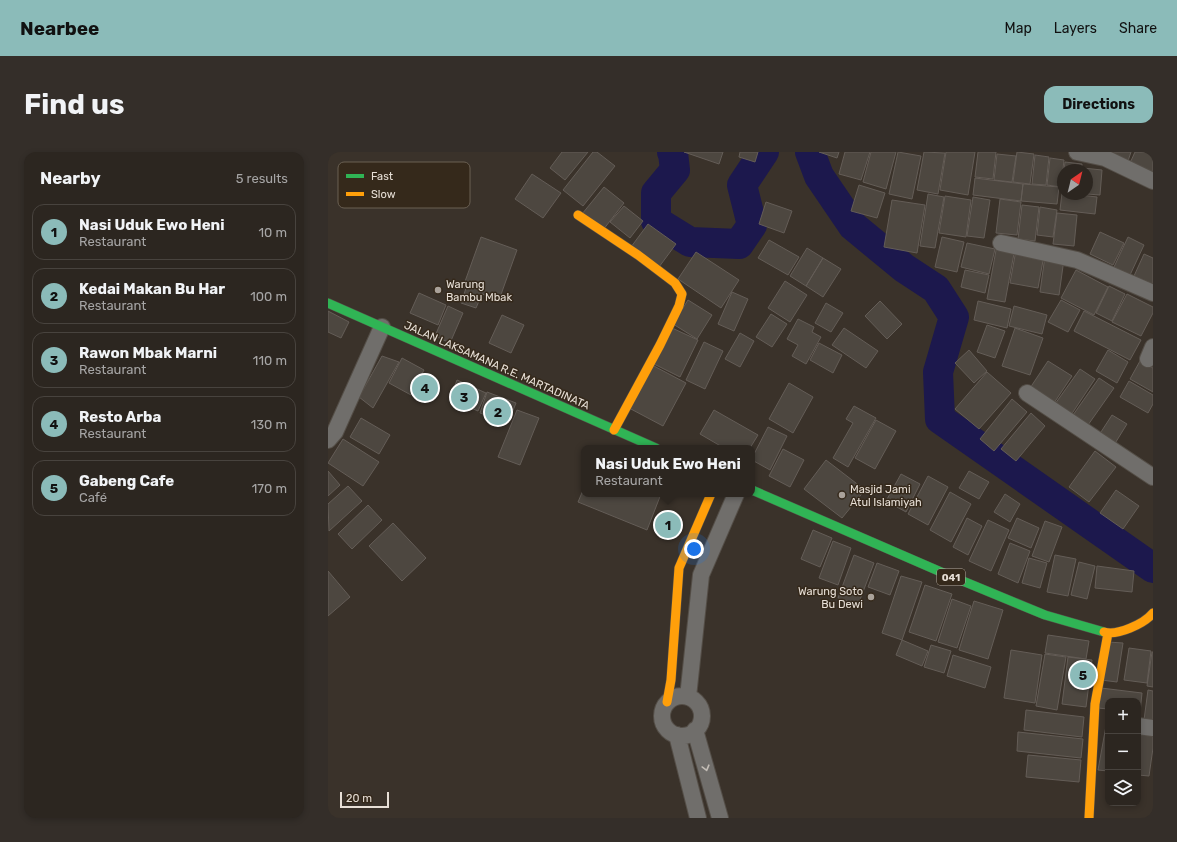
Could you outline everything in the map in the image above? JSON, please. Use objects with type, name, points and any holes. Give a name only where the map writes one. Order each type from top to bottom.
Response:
[{"type":"main road","points":[[578,215],[638,255],[675,284],[682,294],[679,306],[660,345],[614,430]]},
{"type":"main road","name":"JALAN LAKSAMANA R.E. MARTADINATA","points":[[328,303],[649,445]]},
{"type":"main road","name":"041","points":[[755,491],[941,572],[1045,615],[1108,633],[1133,627],[1152,617]]},
{"type":"main road","points":[[667,702],[671,680],[679,568],[710,497]]},
{"type":"main road","points":[[1089,818],[1101,720],[1095,704],[1108,633]]},
{"type":"street","points":[[1077,152],[1105,158],[1153,181]]},
{"type":"street","points":[[1001,243],[1077,260],[1153,293]]},
{"type":"street","points":[[328,440],[335,432],[382,327]]},
{"type":"street","points":[[1027,392],[1153,477]]},
{"type":"street","points":[[688,697],[701,575],[735,497]]},
{"type":"street","points":[[680,696],[688,697],[694,700],[701,711],[702,718],[700,725],[690,734],[684,736],[670,732],[662,721],[661,714],[667,702],[673,697],[680,696]]},
{"type":"street","points":[[1141,726],[1153,728]]},
{"type":"street","points":[[695,730],[720,818]]},
{"type":"street","points":[[677,735],[698,818]]},
{"type":"building","points":[[562,152],[588,152],[565,180],[550,168]]},
{"type":"building","points":[[593,152],[597,152],[615,166],[583,206],[563,190]]},
{"type":"building","points":[[684,152],[723,152],[719,164]]},
{"type":"building","points":[[740,152],[758,152],[755,162],[739,157]]},
{"type":"building","points":[[819,152],[839,152],[837,158]]},
{"type":"building","points":[[845,152],[870,152],[861,180],[839,174]]},
{"type":"building","points":[[871,152],[896,152],[886,189],[863,182]]},
{"type":"building","points":[[898,152],[921,156],[912,199],[889,194]]},
{"type":"building","points":[[924,152],[945,153],[938,194],[917,190]]},
{"type":"building","points":[[946,152],[975,152],[968,195],[940,190]]},
{"type":"building","points":[[978,152],[996,152],[993,179],[975,177]]},
{"type":"building","points":[[1017,152],[1034,154],[1030,184],[1013,182]]},
{"type":"building","points":[[1106,152],[1131,152],[1128,161]]},
{"type":"building","points":[[1135,152],[1153,152],[1153,173],[1130,163]]},
{"type":"building","points":[[997,154],[1016,156],[1012,182],[994,180]]},
{"type":"building","points":[[1035,155],[1049,157],[1046,185],[1032,184]]},
{"type":"building","points":[[1050,158],[1064,160],[1064,164],[1057,164],[1057,186],[1047,185]]},
{"type":"building","points":[[1065,162],[1082,164],[1065,164]]},
{"type":"building","points":[[1093,169],[1102,170],[1100,195],[1093,194]]},
{"type":"building","points":[[532,174],[561,193],[543,218],[515,199]]},
{"type":"building","points":[[975,178],[1023,184],[1021,201],[973,195]]},
{"type":"building","points":[[1023,184],[1057,187],[1057,204],[1021,201]]},
{"type":"building","points":[[859,185],[885,193],[877,218],[851,211]]},
{"type":"building","points":[[604,187],[624,203],[603,230],[582,214]]},
{"type":"building","points":[[928,194],[944,197],[935,248],[920,246]]},
{"type":"building","points":[[945,196],[971,200],[966,237],[939,233]]},
{"type":"building","points":[[973,197],[990,200],[984,238],[967,236]]},
{"type":"building","points":[[1093,197],[1097,197],[1095,214],[1060,210],[1061,200],[1093,200]]},
{"type":"building","points":[[1000,199],[1021,202],[1017,235],[996,233]]},
{"type":"building","points":[[892,200],[925,205],[917,253],[884,247]]},
{"type":"building","points":[[766,202],[792,211],[784,233],[759,224]]},
{"type":"building","points":[[1022,205],[1039,207],[1035,241],[1018,239]]},
{"type":"building","points":[[624,206],[643,221],[630,238],[610,222]]},
{"type":"building","points":[[1040,207],[1057,210],[1053,237],[1037,235]]},
{"type":"building","points":[[1057,213],[1077,215],[1074,246],[1053,244]]},
{"type":"building","points":[[648,224],[676,244],[659,267],[631,247]]},
{"type":"building","points":[[1100,232],[1124,243],[1113,265],[1090,254]]},
{"type":"building","points":[[481,237],[517,250],[499,300],[482,294],[476,308],[461,303],[466,288],[463,287]]},
{"type":"building","points":[[942,237],[964,242],[957,272],[935,267]]},
{"type":"building","points":[[1128,237],[1144,245],[1130,275],[1114,267]]},
{"type":"building","points":[[769,240],[799,257],[788,275],[758,258]]},
{"type":"building","points":[[967,243],[995,249],[989,274],[961,267]]},
{"type":"building","points":[[997,245],[1015,248],[1005,302],[987,299]]},
{"type":"building","points":[[807,248],[823,258],[806,286],[790,276]]},
{"type":"building","points":[[1016,250],[1044,255],[1038,288],[1010,283]]},
{"type":"building","points":[[696,252],[739,280],[721,308],[678,279]]},
{"type":"building","points":[[1144,254],[1153,258],[1153,285],[1134,276]]},
{"type":"building","points":[[1045,256],[1064,259],[1059,295],[1040,292]]},
{"type":"building","points":[[823,258],[841,269],[823,297],[806,286]]},
{"type":"building","points":[[965,270],[989,275],[985,293],[961,287]]},
{"type":"building","points":[[1076,270],[1108,287],[1094,315],[1061,298]]},
{"type":"building","points":[[785,281],[807,295],[790,322],[768,308]]},
{"type":"building","points":[[1109,286],[1125,294],[1112,321],[1096,313]]},
{"type":"building","points":[[732,292],[748,299],[734,331],[718,324]]},
{"type":"building","points":[[419,293],[446,305],[438,325],[410,313]]},
{"type":"building","points":[[1127,294],[1153,307],[1153,313],[1141,336],[1112,322]]},
{"type":"building","points":[[688,300],[712,315],[697,339],[673,324]]},
{"type":"building","points":[[1061,300],[1080,310],[1068,332],[1048,322]]},
{"type":"building","points":[[880,301],[902,324],[887,339],[865,316]]},
{"type":"building","points":[[978,301],[1011,309],[1007,328],[974,320]]},
{"type":"building","points":[[826,303],[843,313],[831,332],[815,323]]},
{"type":"building","points":[[448,306],[463,313],[450,343],[435,336]]},
{"type":"building","points":[[1014,306],[1047,315],[1042,334],[1009,326]]},
{"type":"building","points":[[328,311],[349,322],[341,338],[328,332]]},
{"type":"building","points":[[1084,311],[1141,340],[1130,360],[1074,331]]},
{"type":"building","points":[[771,314],[787,324],[772,347],[756,337]]},
{"type":"building","points":[[502,315],[524,325],[511,353],[489,343]]},
{"type":"building","points":[[798,319],[814,327],[812,332],[821,337],[806,364],[792,356],[798,345],[787,339]]},
{"type":"building","points":[[987,325],[1005,331],[995,358],[977,352]]},
{"type":"building","points":[[672,328],[698,340],[680,377],[654,364]]},
{"type":"building","points":[[844,328],[878,351],[866,368],[832,345]]},
{"type":"building","points":[[1015,328],[1043,338],[1030,375],[1002,366]]},
{"type":"building","points":[[740,333],[754,341],[740,367],[725,359]]},
{"type":"building","points":[[704,342],[723,351],[705,389],[686,380]]},
{"type":"building","points":[[819,343],[842,355],[833,373],[810,360]]},
{"type":"building","points":[[969,350],[987,371],[974,383],[955,363]]},
{"type":"building","points":[[1108,350],[1128,362],[1117,383],[1096,371]]},
{"type":"building","points":[[382,356],[399,362],[373,408],[359,397]]},
{"type":"building","points":[[402,358],[424,370],[411,395],[389,383]]},
{"type":"building","points":[[1048,361],[1072,376],[1052,406],[1028,391]]},
{"type":"building","points":[[1140,361],[1153,368],[1153,392],[1130,379]]},
{"type":"building","points":[[652,365],[686,383],[663,426],[629,408]]},
{"type":"building","points":[[1080,369],[1095,379],[1071,415],[1055,404]]},
{"type":"building","points":[[987,372],[1011,393],[979,429],[955,409]]},
{"type":"building","points":[[1099,378],[1114,388],[1088,425],[1073,415]]},
{"type":"building","points":[[457,380],[486,393],[478,411],[450,399]]},
{"type":"building","points":[[1129,381],[1153,395],[1153,404],[1148,413],[1120,397]]},
{"type":"building","points":[[789,383],[813,397],[793,433],[769,419]]},
{"type":"building","points":[[487,392],[516,403],[508,423],[480,413]]},
{"type":"building","points":[[1012,399],[1027,412],[994,451],[980,439]]},
{"type":"building","points":[[854,406],[876,418],[848,467],[833,458],[853,423],[846,419]]},
{"type":"building","points":[[517,410],[539,418],[520,465],[498,457]]},
{"type":"building","points":[[714,410],[758,435],[752,445],[719,445],[700,434]]},
{"type":"building","points":[[1031,413],[1045,426],[1016,461],[1001,449]]},
{"type":"building","points":[[1112,415],[1127,424],[1114,445],[1099,435]]},
{"type":"building","points":[[361,418],[390,435],[379,454],[350,437]]},
{"type":"building","points":[[876,420],[896,431],[875,469],[855,458]]},
{"type":"building","points":[[768,427],[787,436],[770,470],[755,462],[755,452]]},
{"type":"building","points":[[343,439],[379,462],[363,486],[328,463]]},
{"type":"building","points":[[783,449],[804,460],[790,487],[769,476]]},
{"type":"building","points":[[1095,451],[1116,467],[1089,502],[1069,487]]},
{"type":"building","points":[[826,460],[865,490],[842,518],[804,489]]},
{"type":"building","points":[[328,471],[340,485],[328,496]]},
{"type":"building","points":[[969,471],[989,482],[979,499],[959,488]]},
{"type":"building","points":[[901,474],[920,484],[906,512],[886,501]]},
{"type":"building","points":[[928,476],[948,487],[928,525],[908,514]]},
{"type":"building","points":[[348,486],[362,501],[329,531],[328,504]]},
{"type":"building","points":[[1116,490],[1139,506],[1123,529],[1100,513]]},
{"type":"building","points":[[950,492],[971,504],[951,542],[930,530]]},
{"type":"building","points":[[1005,494],[1020,504],[1010,522],[994,512]]},
{"type":"building","points":[[581,495],[581,497],[660,497],[647,530],[578,502]]},
{"type":"building","points":[[368,505],[382,520],[352,549],[338,534]]},
{"type":"building","points":[[967,518],[982,526],[968,555],[953,547]]},
{"type":"building","points":[[1017,518],[1039,528],[1031,548],[1008,538]]},
{"type":"building","points":[[988,520],[1009,530],[991,571],[969,561]]},
{"type":"building","points":[[1045,521],[1062,527],[1049,562],[1032,556]]},
{"type":"building","points":[[393,523],[426,558],[402,581],[369,546]]},
{"type":"building","points":[[813,530],[832,538],[820,567],[801,559]]},
{"type":"building","points":[[833,541],[851,548],[838,585],[819,578]]},
{"type":"building","points":[[1010,543],[1030,551],[1018,583],[998,574]]},
{"type":"building","points":[[854,555],[874,563],[858,605],[838,598]]},
{"type":"building","points":[[1055,555],[1076,559],[1068,596],[1047,592]]},
{"type":"building","points":[[1029,558],[1047,563],[1040,588],[1022,583]]},
{"type":"building","points":[[1079,562],[1095,566],[1087,599],[1071,595]]},
{"type":"building","points":[[877,563],[899,571],[890,595],[868,587]]},
{"type":"building","points":[[1097,566],[1134,571],[1132,592],[1095,588]]},
{"type":"building","points":[[328,571],[350,597],[328,616]]},
{"type":"building","points":[[901,576],[922,582],[902,640],[882,633]]},
{"type":"building","points":[[925,585],[952,594],[936,641],[909,632]]},
{"type":"building","points":[[952,599],[971,606],[957,648],[938,642]]},
{"type":"building","points":[[974,601],[1003,610],[988,659],[959,650]]},
{"type":"building","points":[[1048,635],[1089,641],[1086,659],[1045,653]]},
{"type":"building","points":[[902,640],[928,651],[922,666],[896,655]]},
{"type":"building","points":[[1108,642],[1123,643],[1117,682],[1101,680]]},
{"type":"building","points":[[931,645],[951,651],[944,673],[924,667]]},
{"type":"building","points":[[1129,648],[1151,651],[1147,683],[1124,680]]},
{"type":"building","points":[[1011,650],[1042,655],[1035,703],[1004,698]]},
{"type":"building","points":[[1153,652],[1153,687],[1147,686]]},
{"type":"building","points":[[1045,654],[1066,657],[1057,710],[1036,706]]},
{"type":"building","points":[[953,655],[991,667],[985,688],[947,676]]},
{"type":"building","points":[[1068,657],[1092,660],[1086,707],[1062,704]]},
{"type":"building","points":[[1101,688],[1142,693],[1141,703],[1141,698],[1105,698],[1105,709],[1098,708]]},
{"type":"building","points":[[1148,690],[1153,691],[1153,722],[1144,720]]},
{"type":"building","points":[[1026,710],[1084,717],[1082,737],[1024,730]]},
{"type":"building","points":[[1018,732],[1083,739],[1081,758],[1017,751]]},
{"type":"building","points":[[1105,732],[1105,771],[1098,770]]},
{"type":"building","points":[[1141,732],[1153,734],[1153,748],[1149,776],[1141,775]]},
{"type":"building","points":[[1028,755],[1081,760],[1079,782],[1026,777]]},
{"type":"waterway","points":[[672,152],[675,170],[656,193],[656,221],[690,242],[739,244],[752,225],[742,185],[764,152]]},
{"type":"waterway","points":[[810,152],[819,176],[853,226],[904,268],[936,289],[954,317],[938,372],[940,419],[1153,568]]},
{"type":"traffic: fast","points":[[328,303],[649,445]]},
{"type":"traffic: fast","points":[[755,491],[941,572],[1045,615],[1104,632]]},
{"type":"traffic: slow","points":[[578,215],[638,255],[675,283],[682,294],[679,306],[660,345],[614,430]]},
{"type":"traffic: slow","points":[[667,702],[671,680],[679,568],[710,497]]},
{"type":"traffic: slow","points":[[1104,632],[1109,633],[1123,631],[1137,625],[1153,613]]},
{"type":"traffic: slow","points":[[1089,818],[1095,704],[1108,633]]},
{"type":"place","name":"Warung Bambu Mbak","points":[[438,290]]},
{"type":"place","name":"Resto Arba","points":[[425,388]]},
{"type":"place","name":"Rawon Mbak Marni","points":[[464,397]]},
{"type":"place","name":"Kedai Makan Bu Har","points":[[498,412]]},
{"type":"place","name":"Masjid Jami Atul Islamiyah","points":[[842,495]]},
{"type":"place","name":"Nasi Uduk Ewo Heni","points":[[668,525]]},
{"type":"place","name":"Warung Soto Bu Dewi","points":[[871,597]]},
{"type":"place","name":"Gabeng Cafe","points":[[1083,675]]}]
